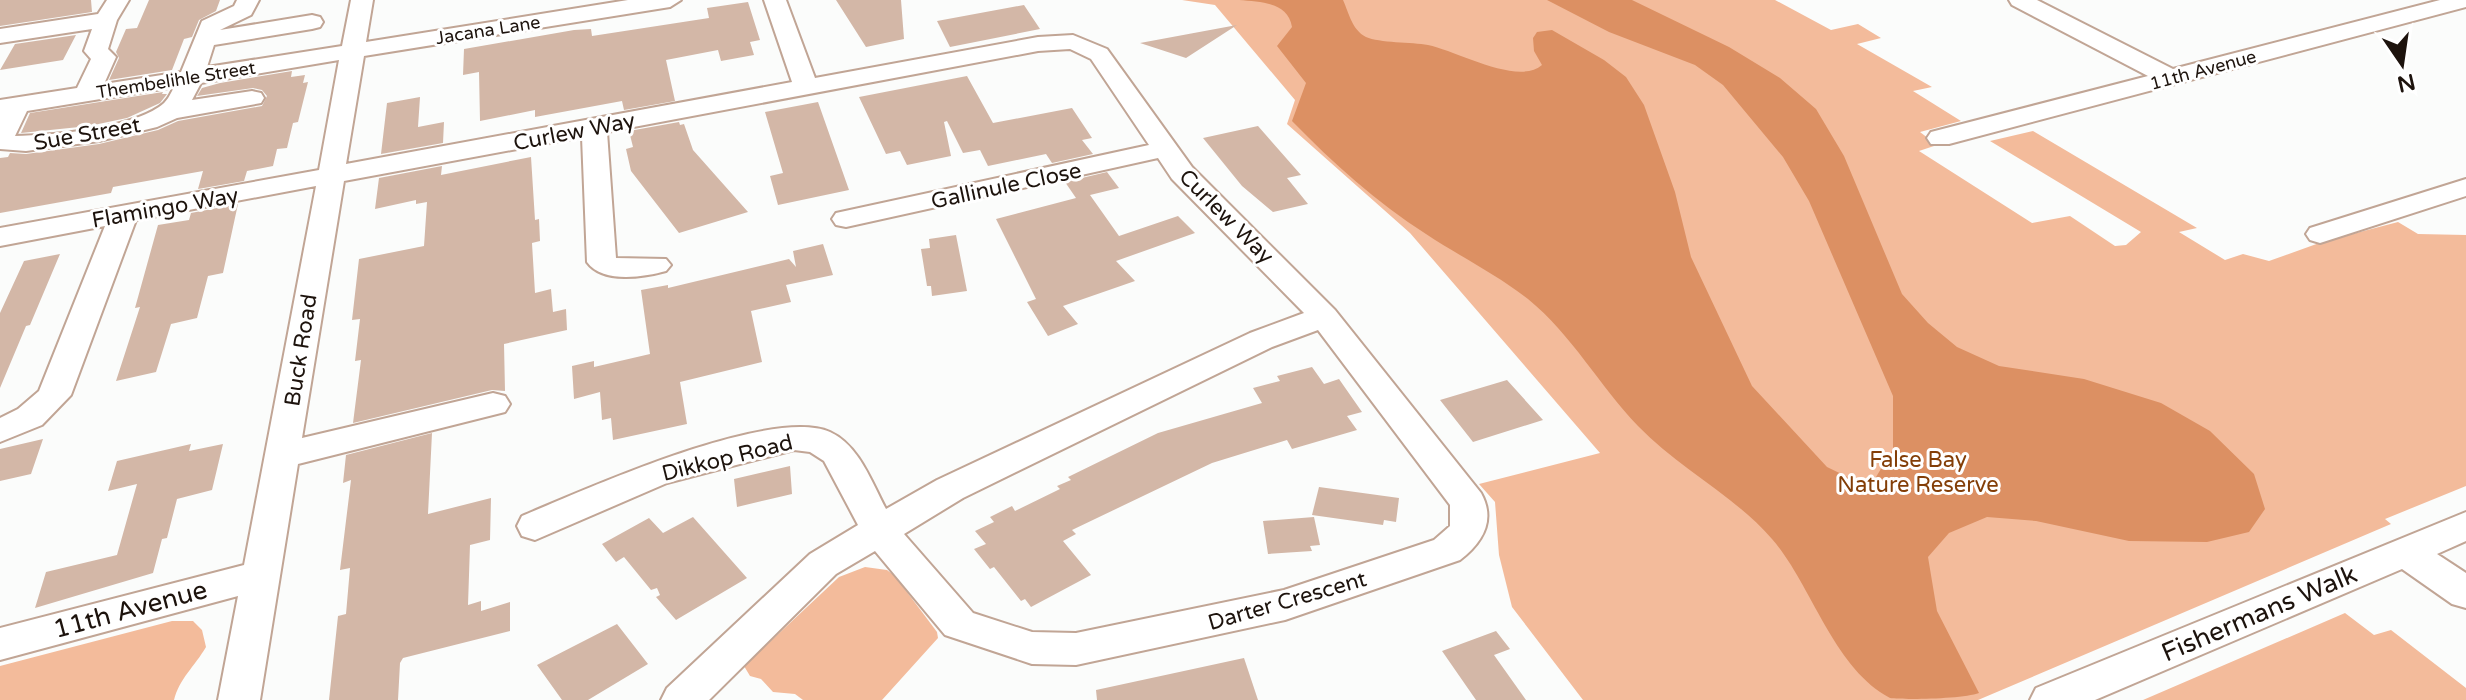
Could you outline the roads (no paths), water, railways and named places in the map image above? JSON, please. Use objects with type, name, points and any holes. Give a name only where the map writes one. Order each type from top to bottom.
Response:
[{"type":"street","name":"Buck Road","points":[[239,700],[362,0]]},
{"type":"street","points":[[495,4],[509,11],[521,11],[596,0]]},
{"type":"street","name":"Jacana Lane","points":[[352,53],[670,0]]},
{"type":"street","points":[[775,0],[806,88]]},
{"type":"street","points":[[2026,4],[2064,0]]},
{"type":"street","name":"11th Avenue","points":[[1940,138],[2466,0]]},
{"type":"street","points":[[2026,4],[2171,78]]},
{"type":"street","points":[[172,111],[214,22],[246,5]]},
{"type":"street","points":[[1,36],[112,10]]},
{"type":"street","points":[[87,94],[104,57],[96,51],[112,10]]},
{"type":"street","points":[[204,40],[312,22]]},
{"type":"street","name":"Curlew Way","points":[[331,177],[1038,44],[1073,42],[1099,54],[1182,173],[1295,284],[1324,317]]},
{"type":"street","name":"Thembelihle Street","points":[[9,107],[352,53]]},
{"type":"street","name":"Sue Street","points":[[9,107],[1,140],[28,144],[137,125],[172,111],[252,98]]},
{"type":"street","points":[[594,127],[602,262],[615,268],[656,265]]},
{"type":"street","name":"Gallinule Close","points":[[846,219],[1165,149]]},
{"type":"street","name":"Flamingo Way","points":[[0,237],[331,177]]},
{"type":"street","points":[[2320,234],[2466,187]]},
{"type":"street","points":[[0,430],[25,421],[42,409],[54,395],[124,214]]},
{"type":"street","points":[[682,700],[823,564],[950,489],[1261,340],[1324,317]]},
{"type":"street","name":"Darter Crescent","points":[[880,531],[959,624],[1032,648],[1076,649],[1109,644],[1285,605],[1447,550],[1466,536],[1472,520],[1468,502],[1324,317]]},
{"type":"street","points":[[284,455],[493,404]]},
{"type":"street","name":"Dikkop Road","points":[[535,526],[656,473],[794,438],[818,441],[837,453],[880,531]]},
{"type":"street","name":"Fishermans Walk","points":[[2051,700],[2466,526]]},
{"type":"street","points":[[2406,552],[2466,593]]},
{"type":"street","name":"11th Avenue","points":[[0,644],[261,575]]},
{"type":"park label","name":"False Bay Nature Reserve","points":[[1918,472]]}]
